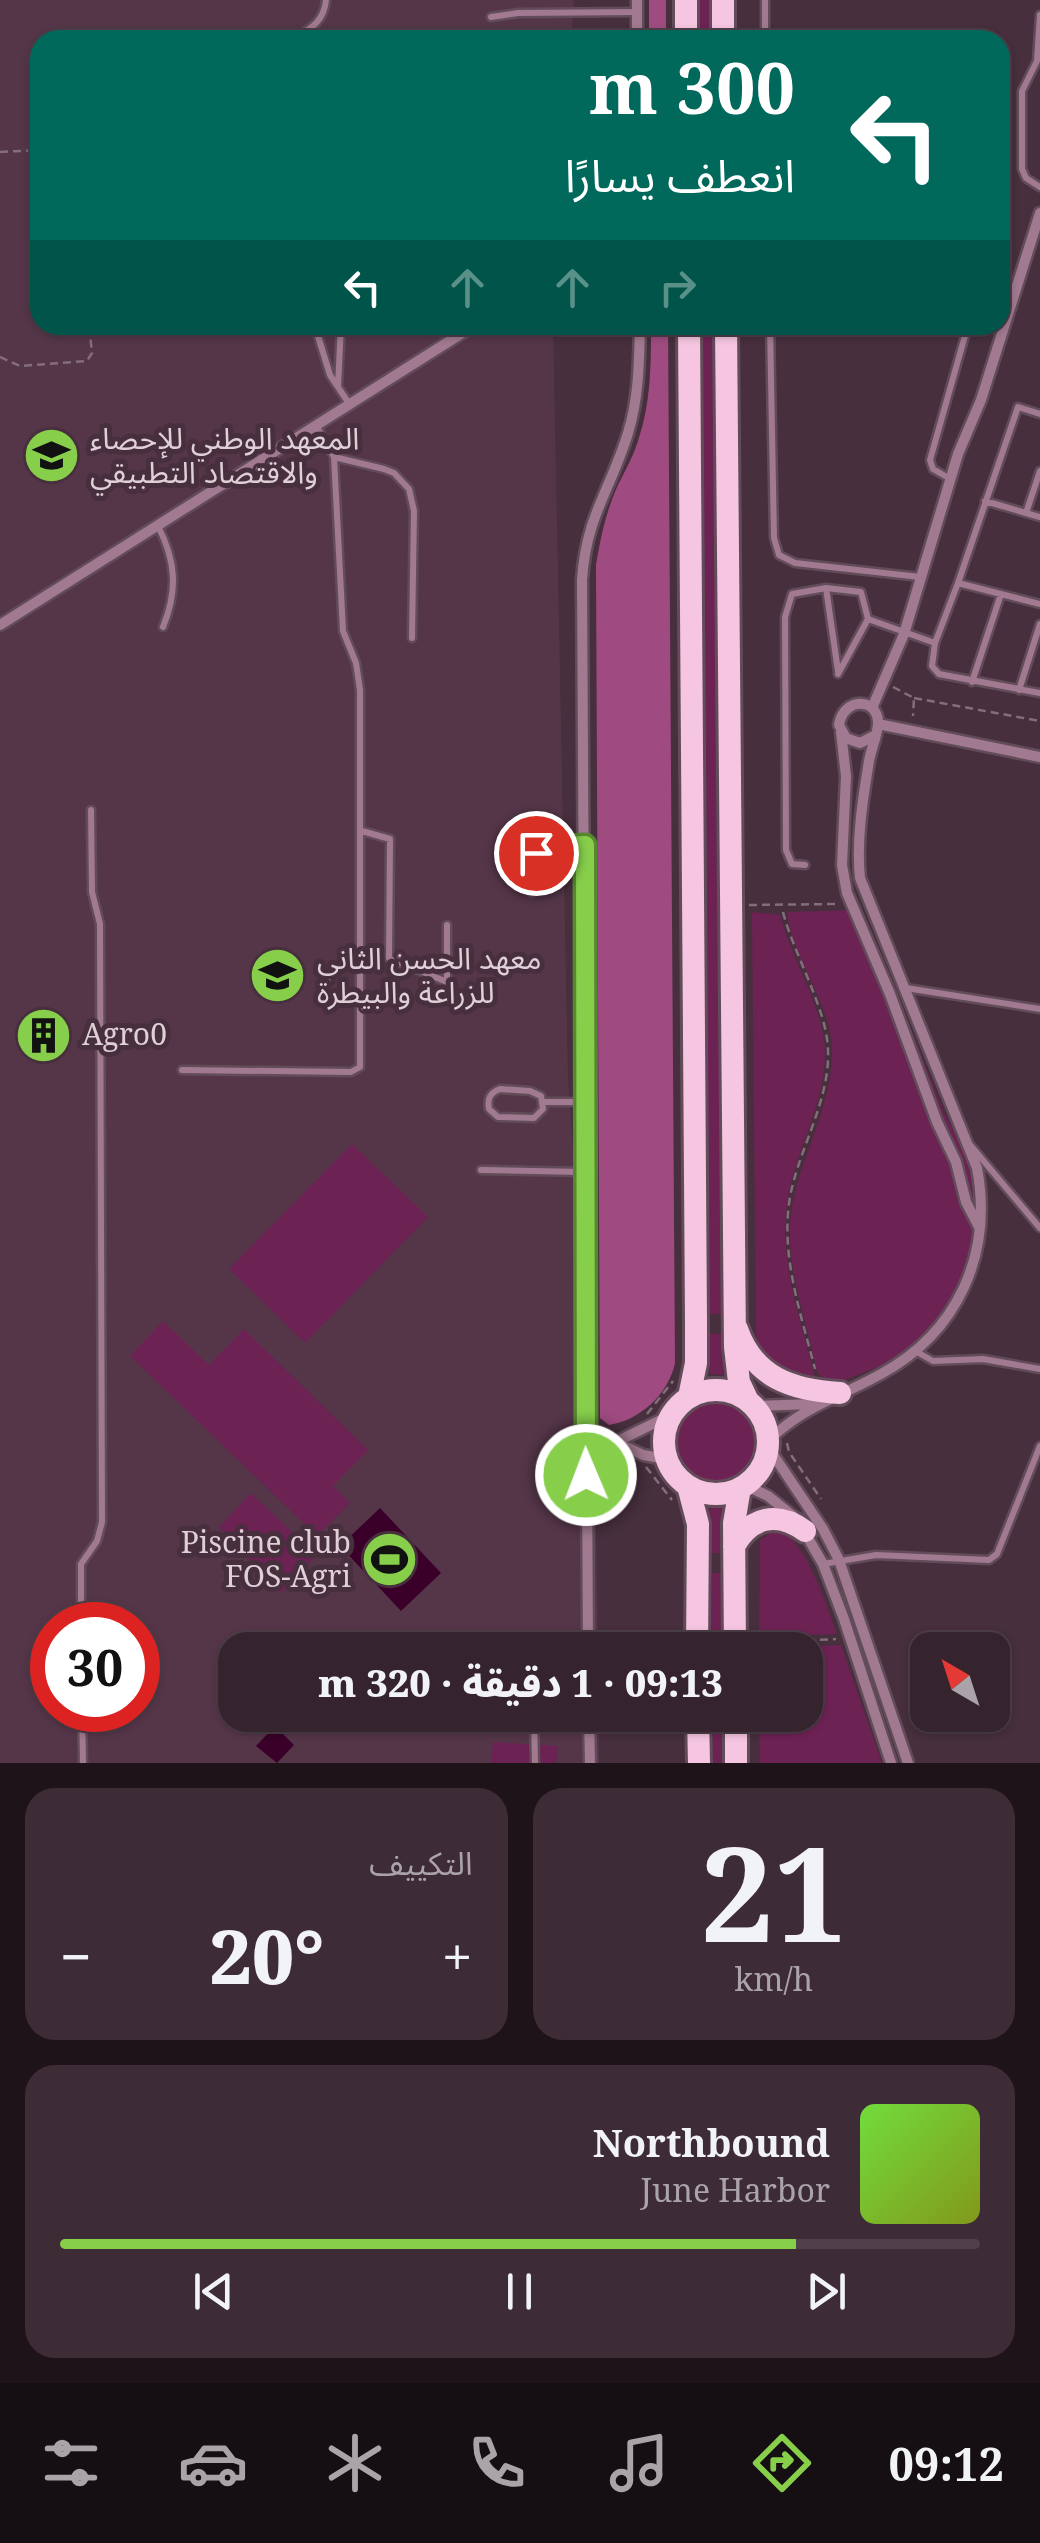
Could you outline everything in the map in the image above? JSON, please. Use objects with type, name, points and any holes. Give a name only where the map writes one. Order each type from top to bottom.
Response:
[{"type":"main road","points":[[686,0],[686,30]]},
{"type":"main road","points":[[723,0],[723,30]]},
{"type":"main road","points":[[689,335],[696,1321],[696,1363],[690,1397]]},
{"type":"main road","points":[[726,335],[736,1364],[751,1403],[776,1439],[761,1468],[743,1486],[735,1511],[734,1546],[743,1632]]},
{"type":"main road","points":[[735,1320],[745,1348],[775,1380],[826,1396]]},
{"type":"main road","points":[[743,1486],[714,1495],[688,1486],[674,1474],[663,1444],[671,1415],[690,1397],[723,1390],[751,1403]]},
{"type":"main road","points":[[688,1486],[698,1524],[697,1632]]},
{"type":"main road","points":[[734,1546],[745,1530],[768,1518],[808,1520]]},
{"type":"main road","points":[[698,1732],[699,1763]]},
{"type":"main road","points":[[736,1732],[736,1763]]},
{"type":"street","points":[[1010,309],[1040,214]]},
{"type":"street","points":[[0,625],[460,335]]},
{"type":"street","points":[[588,1632],[583,558],[593,516],[634,413],[640,335]]},
{"type":"street","points":[[751,1403],[826,1396],[876,1377],[917,1352],[950,1316],[974,1267],[982,1196],[967,1142],[860,878],[859,850],[878,724],[872,708],[904,634],[958,454],[981,400],[1002,335]]},
{"type":"street","points":[[872,708],[861,704],[847,708],[840,717],[846,776],[842,864],[850,904],[890,994],[979,1228]]},
{"type":"street","points":[[878,724],[1040,757]]},
{"type":"street","points":[[841,732],[856,742],[874,736]]},
{"type":"street","points":[[826,1396],[776,1439],[851,1638],[891,1763]]},
{"type":"street","points":[[619,1444],[671,1415]]},
{"type":"street","points":[[586,1440],[619,1444],[666,1459]]},
{"type":"street","points":[[743,1486],[808,1520],[840,1560],[908,1763]]},
{"type":"street","points":[[589,1732],[590,1763]]},
{"type":"lane","points":[[308,30],[317,24],[326,0]]},
{"type":"lane","points":[[765,0],[766,30]]},
{"type":"lane","points":[[491,17],[637,6]]},
{"type":"lane","points":[[1040,15],[1037,61],[1022,91],[1022,170],[1026,178],[1040,187]]},
{"type":"lane","points":[[317,335],[326,367],[350,406]]},
{"type":"lane","points":[[338,387],[341,335]]},
{"type":"lane","points":[[770,335],[774,538],[779,555],[795,562],[920,577]]},
{"type":"lane","points":[[953,481],[933,469],[930,460],[965,335]]},
{"type":"lane","points":[[1040,414],[1018,408],[935,643],[932,666],[934,672],[972,682],[1040,693]]},
{"type":"lane","points":[[182,1070],[351,1072],[360,1066],[360,690],[356,663],[343,631],[334,457],[317,427]]},
{"type":"lane","points":[[334,457],[384,468],[409,490],[414,511],[412,638]]},
{"type":"lane","points":[[1026,513],[1040,471]]},
{"type":"lane","points":[[986,501],[1040,518]]},
{"type":"lane","points":[[158,526],[174,568],[170,608],[163,626]]},
{"type":"lane","points":[[958,583],[1040,604]]},
{"type":"lane","points":[[804,866],[792,864],[786,850],[785,617],[792,594],[826,588],[861,592],[868,620],[838,674],[826,588]]},
{"type":"lane","points":[[972,682],[1001,594]]},
{"type":"lane","points":[[868,620],[935,643]]},
{"type":"lane","points":[[1018,690],[1040,624]]},
{"type":"lane","points":[[81,1602],[82,1564],[97,1541],[102,1522],[100,924],[92,892],[91,810]]},
{"type":"lane","points":[[362,831],[390,839],[388,958],[447,982],[447,924]]},
{"type":"lane","points":[[532,894],[536,853],[546,847],[585,845]]},
{"type":"lane","points":[[905,988],[1040,1010]]},
{"type":"lane","points":[[500,1089],[536,1092],[544,1102],[540,1114],[528,1118],[498,1117],[488,1108],[494,1092],[500,1089]]},
{"type":"lane","points":[[544,1102],[584,1102]]},
{"type":"lane","points":[[967,1142],[1037,1217],[1040,1228]]},
{"type":"lane","points":[[480,1170],[584,1172]]},
{"type":"lane","points":[[917,1352],[934,1361],[983,1359],[1040,1369]]},
{"type":"lane","points":[[824,1564],[894,1554],[989,1560],[997,1554],[1040,1446]]},
{"type":"lane","points":[[82,1732],[82,1763]]},
{"type":"lane","points":[[534,1732],[535,1763]]},
{"type":"path","points":[[0,152],[30,150]]},
{"type":"path","points":[[0,357],[20,366],[86,361],[92,353],[90,335]]},
{"type":"path","points":[[884,681],[914,698],[1040,721]]},
{"type":"path","points":[[913,732],[914,698]]},
{"type":"path","points":[[747,906],[850,904]]},
{"type":"path","points":[[783,912],[828,1049],[821,1099],[794,1182],[787,1226],[790,1263],[826,1396]]},
{"type":"path","points":[[641,1419],[676,1376]]},
{"type":"path","points":[[776,1439],[786,1443],[821,1499],[808,1520]]},
{"type":"path","points":[[619,1444],[622,1453],[644,1465],[677,1508]]},
{"type":"path","points":[[823,1640],[851,1638]]},
{"type":"shaded area","name":"معهد الحسن الثاني للزراعة والبيطرة","points":[[0,0],[574,0],[572,30],[30,30],[30,335],[553,335],[568,1078],[595,1454],[598,1632],[218,1632],[218,1732],[599,1732],[599,1763],[0,1763]]},
{"type":"shaded area","points":[[649,0],[666,0],[666,30],[649,30]]},
{"type":"shaded area","points":[[697,0],[711,0],[711,30],[698,30]]},
{"type":"shaded area","points":[[651,335],[668,335],[675,1363],[666,1385],[651,1404],[631,1418],[609,1425],[600,1418],[596,565],[610,506],[642,427]]},
{"type":"shaded area","points":[[700,335],[713,335],[722,1314],[709,1314]]},
{"type":"shaded area","points":[[857,910],[879,948],[944,1113],[969,1158],[977,1193],[973,1264],[932,1333],[883,1365],[842,1381],[824,1380],[817,1371],[791,1251],[795,1193],[822,1112],[832,1050],[825,1015],[796,947],[787,912]]},
{"type":"shaded area","points":[[752,912],[780,915],[824,1037],[821,1088],[794,1171],[785,1236],[791,1284],[815,1378],[786,1370],[770,1360],[756,1335]]},
{"type":"shaded area","points":[[352,1144],[428,1217],[305,1343],[229,1269]]},
{"type":"shaded area","points":[[163,1321],[209,1365],[244,1329],[368,1450],[333,1486],[350,1503],[317,1536],[130,1356]]},
{"type":"shaded area","points":[[709,1334],[722,1334],[723,1375],[710,1374]]},
{"type":"shaded area","points":[[707,1402],[723,1402],[748,1420],[755,1442],[752,1457],[737,1475],[723,1482],[707,1482],[682,1464],[675,1450],[675,1434],[693,1409]]},
{"type":"shaded area","points":[[251,1493],[316,1555],[281,1593],[219,1527]]},
{"type":"shaded area","name":"Piscine club FOS-Agri","points":[[380,1508],[441,1573],[401,1611],[340,1546]]},
{"type":"shaded area","points":[[710,1508],[724,1508],[724,1553],[711,1553]]},
{"type":"shaded area","points":[[784,1531],[794,1541],[810,1566],[837,1634],[759,1632],[760,1540],[770,1533]]},
{"type":"shaded area","points":[[712,1573],[724,1573],[725,1632],[712,1632]]},
{"type":"shaded area","points":[[841,1645],[882,1763],[760,1763],[759,1732],[823,1732],[823,1646]]},
{"type":"shaded area","points":[[269,1732],[281,1732],[294,1745],[277,1763],[256,1746]]},
{"type":"shaded area","points":[[712,1732],[726,1732],[726,1763],[713,1763]]},
{"type":"shaded area","points":[[493,1742],[558,1746],[556,1763],[491,1763]]},
{"type":"place","name":"المعهد الوطني للإحصاء والاقتصاد التطبيقي","points":[[51,456]]},
{"type":"place","name":"معهد الحسن الثاني للزراعة والبيطرة","points":[[278,976]]},
{"type":"place","name":"Agro0","points":[[43,1035]]},
{"type":"place","name":"Piscine club FOS-Agri","points":[[390,1560]]},
{"type":"route","points":[[536,853],[546,847],[585,845],[586,1475]]}]
